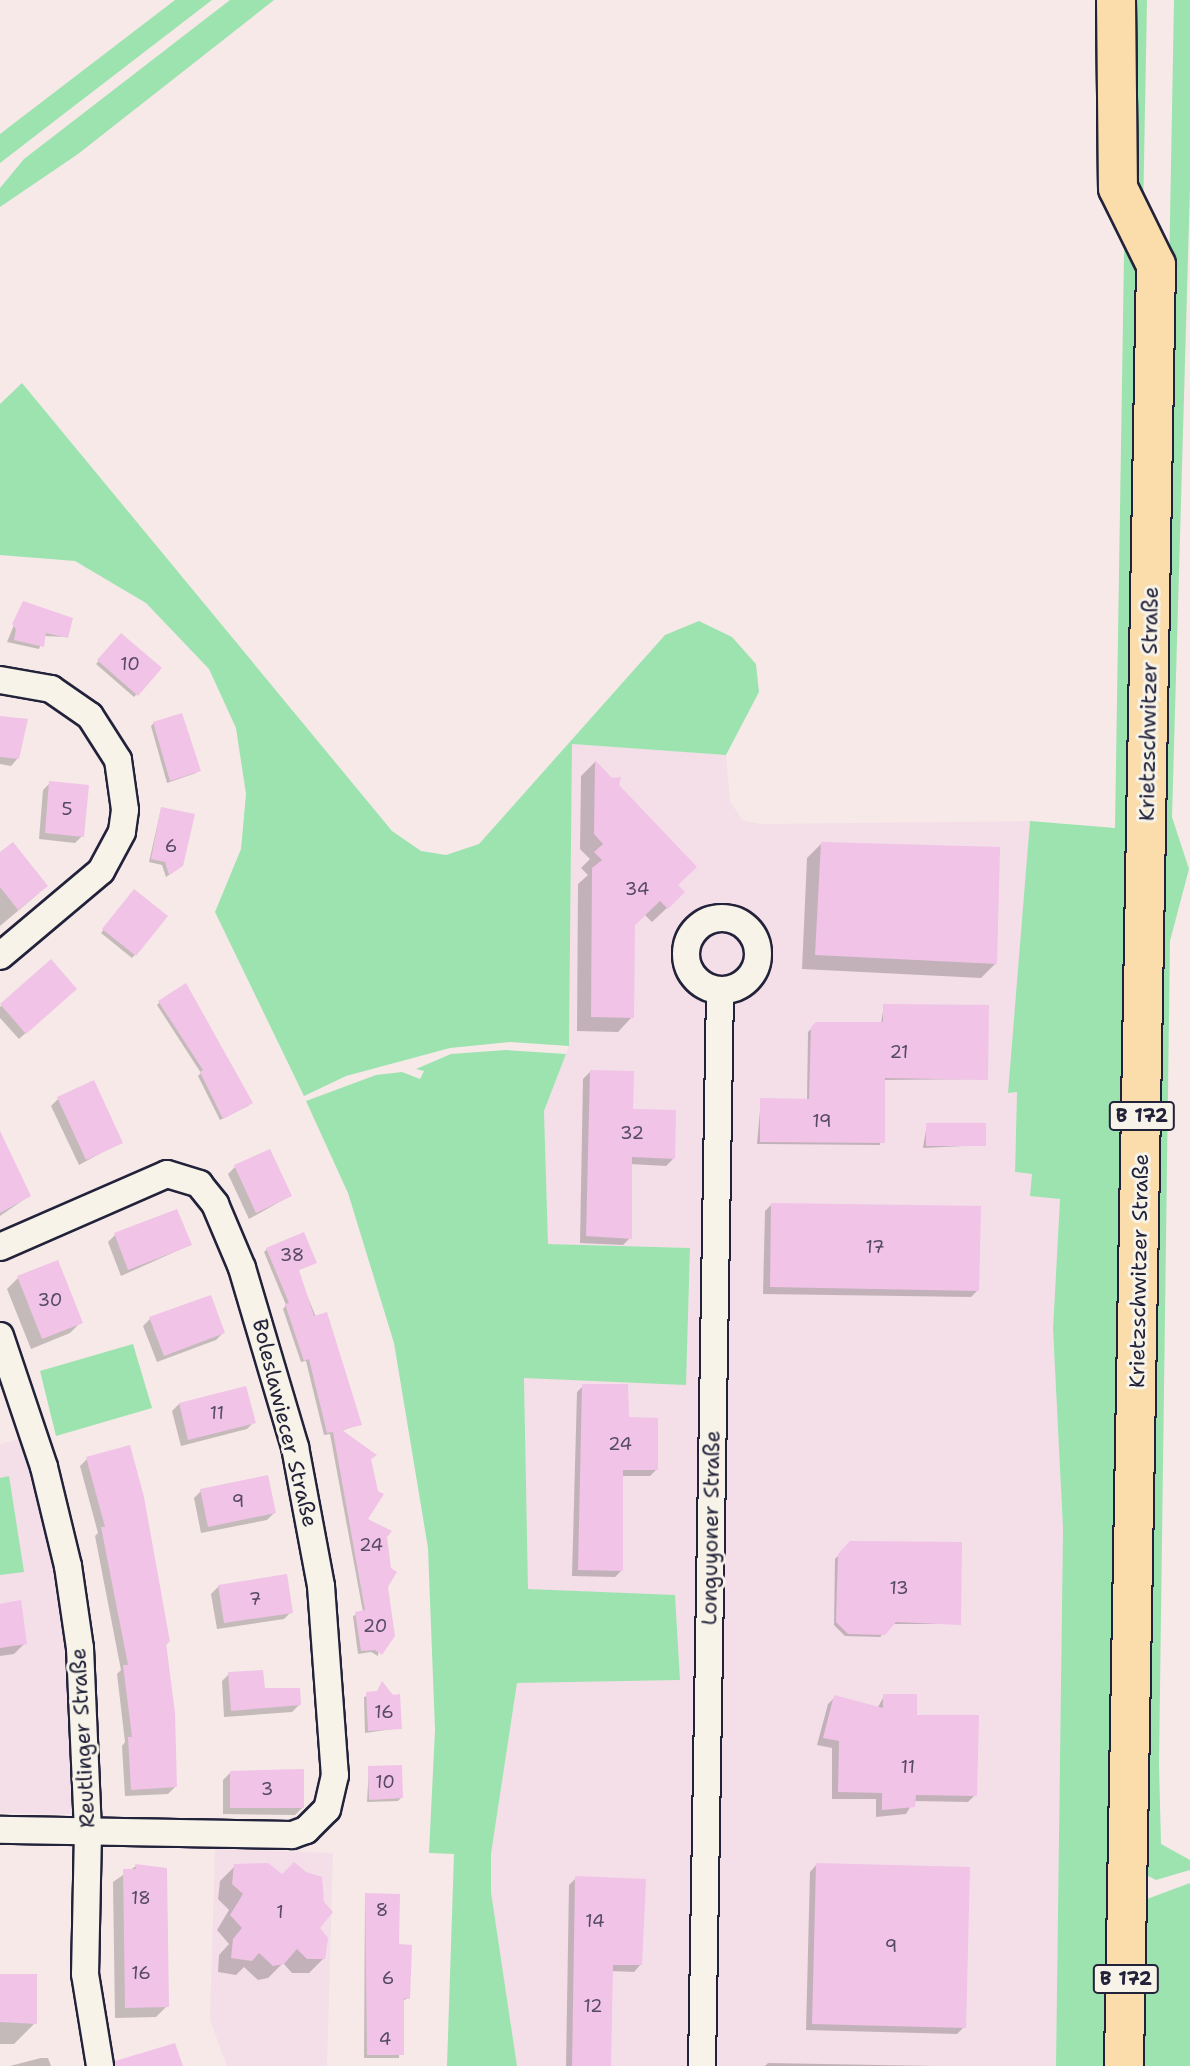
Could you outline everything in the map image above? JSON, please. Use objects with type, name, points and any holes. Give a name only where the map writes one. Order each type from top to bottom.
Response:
[{"type":"main road","name":"Krietzschwitzer Straße","points":[[1116,0],[1118,188],[1156,265],[1124,2066]]},
{"type":"street","points":[[0,680],[51,689],[90,716],[118,760],[125,810],[121,832],[101,871],[0,956]]},
{"type":"street","name":"Longuyoner Straße","points":[[702,2066],[720,990]]},
{"type":"street","name":"Boleslawiecer Straße","points":[[0,1247],[148,1180],[167,1174],[199,1184],[215,1205],[243,1268],[295,1447],[314,1539],[327,1634],[335,1775],[327,1809],[306,1830],[292,1835],[0,1830]]},
{"type":"street","name":"Reutlinger Straße","points":[[0,1336],[44,1467],[68,1566],[86,1703],[88,1832],[85,1974],[100,2066]]},
{"type":"shaded area","points":[[572,744],[726,755],[730,801],[742,820],[761,824],[1030,821],[1009,1093],[1017,1091],[1015,1171],[1032,1173],[1060,1198],[1053,1329],[1063,1528],[1056,2066],[517,2066],[491,1892],[491,1854],[517,1683],[680,1680],[675,1596],[528,1589],[524,1377],[686,1384],[690,1248],[548,1244],[544,1111],[569,1046]]},
{"type":"shaded area","points":[[24,1438],[55,1562],[67,1631],[77,1809],[72,1814],[0,1813],[0,1444]]},
{"type":"shaded area","points":[[215,1849],[333,1853],[327,2066],[227,2066],[210,2020]]},
{"type":"green space","points":[[175,0],[212,0],[0,163],[0,134]]},
{"type":"green space","points":[[230,0],[274,0],[78,154],[0,207],[0,188],[24,159]]},
{"type":"green space","points":[[1128,0],[1147,0],[1109,2066],[1056,2066],[1063,1528],[1053,1329],[1060,1199],[1030,1196],[1032,1174],[1015,1172],[1017,1092],[1008,1093],[1030,821],[1115,828]]},
{"type":"green space","points":[[1174,0],[1190,0],[1190,187],[1172,817],[1189,869],[1170,941],[1159,1765],[1161,1844],[1190,1860],[1190,1870],[1156,1880],[1140,1872]]},
{"type":"green space","points":[[22,383],[392,831],[421,851],[446,855],[479,844],[665,635],[699,621],[732,637],[756,664],[759,692],[726,755],[572,744],[569,1046],[511,1042],[450,1048],[346,1076],[304,1096],[215,912],[241,849],[246,794],[236,728],[209,669],[146,603],[75,561],[0,555],[0,404]]},
{"type":"green space","points":[[506,1050],[566,1054],[544,1111],[548,1244],[690,1248],[686,1385],[524,1378],[528,1589],[675,1595],[680,1680],[517,1683],[491,1854],[491,1892],[517,2066],[447,2066],[454,1854],[429,1853],[435,1730],[428,1548],[394,1343],[348,1193],[306,1101],[376,1075],[402,1072],[420,1079],[424,1071],[416,1069],[451,1054]]},
{"type":"green space","points":[[133,1344],[152,1408],[56,1436],[40,1371]]},
{"type":"green space","points":[[9,1476],[24,1572],[0,1575],[0,1478]]},
{"type":"green space","points":[[1190,1883],[1190,2066],[1139,2066],[1141,1906],[1147,1899]]},
{"type":"building","points":[[23,601],[73,618],[68,638],[46,633],[44,647],[14,640],[16,629],[12,624]]},
{"type":"building","points":[[121,633],[162,668],[138,696],[97,660]]},
{"type":"building","points":[[182,713],[201,771],[170,781],[153,722]]},
{"type":"building","points":[[0,716],[28,719],[19,759],[0,757]]},
{"type":"building","points":[[595,760],[612,778],[621,777],[619,785],[697,867],[678,885],[685,892],[668,909],[660,901],[635,925],[634,1018],[591,1017],[592,868],[602,860],[594,852],[603,844],[594,834]]},
{"type":"building","points":[[49,781],[89,785],[84,837],[45,833]]},
{"type":"building","points":[[161,807],[195,814],[183,866],[169,875],[165,862],[151,859]]},
{"type":"building","points":[[13,842],[48,886],[18,910],[0,887],[0,852]]},
{"type":"building","points":[[821,842],[1000,847],[997,964],[815,955]]},
{"type":"building","points":[[134,889],[168,916],[136,956],[102,929]]},
{"type":"building","points":[[51,959],[77,989],[26,1034],[0,1004]]},
{"type":"building","points":[[186,983],[253,1103],[223,1119],[200,1072],[203,1070],[158,1001]]},
{"type":"building","points":[[883,1004],[989,1005],[988,1080],[885,1078],[885,1143],[760,1142],[760,1098],[809,1099],[811,1027],[816,1022],[883,1022]]},
{"type":"building","points":[[590,1070],[634,1071],[633,1109],[676,1110],[675,1159],[632,1157],[632,1239],[586,1236]]},
{"type":"building","points":[[94,1080],[123,1143],[86,1160],[57,1097]]},
{"type":"building","points":[[926,1123],[986,1123],[986,1146],[926,1146]]},
{"type":"building","points":[[0,1131],[31,1196],[0,1213]]},
{"type":"building","points":[[270,1149],[292,1196],[256,1213],[234,1165]]},
{"type":"building","points":[[771,1203],[981,1206],[979,1291],[770,1287]]},
{"type":"building","points":[[177,1209],[192,1245],[128,1270],[114,1233]]},
{"type":"building","points":[[304,1232],[317,1263],[299,1270],[314,1316],[327,1312],[362,1425],[342,1430],[377,1455],[371,1459],[378,1491],[384,1494],[368,1519],[392,1531],[387,1537],[391,1568],[397,1572],[388,1587],[395,1636],[382,1655],[375,1650],[361,1651],[355,1612],[365,1610],[333,1432],[327,1433],[309,1359],[304,1361],[285,1304],[289,1303],[266,1248]]},
{"type":"building","points":[[58,1260],[83,1323],[42,1339],[17,1276]]},
{"type":"building","points":[[211,1295],[225,1333],[164,1356],[149,1317]]},
{"type":"building","points":[[582,1384],[628,1384],[629,1417],[658,1418],[658,1470],[623,1470],[623,1571],[578,1570]]},
{"type":"building","points":[[246,1386],[256,1423],[188,1440],[179,1403]]},
{"type":"building","points":[[130,1445],[144,1497],[170,1642],[166,1643],[175,1713],[177,1787],[131,1790],[128,1737],[132,1737],[123,1665],[128,1665],[101,1527],[105,1527],[86,1457]]},
{"type":"building","points":[[268,1475],[276,1513],[208,1527],[200,1489]]},
{"type":"building","points":[[850,1541],[962,1542],[961,1625],[896,1622],[885,1635],[848,1634],[836,1622],[838,1554]]},
{"type":"building","points":[[287,1574],[293,1613],[224,1623],[218,1585]]},
{"type":"building","points":[[21,1600],[27,1644],[0,1648],[0,1604]]},
{"type":"building","points":[[263,1670],[265,1688],[300,1688],[301,1705],[231,1711],[228,1672]]},
{"type":"building","points":[[382,1681],[393,1695],[400,1694],[402,1729],[368,1731],[366,1692],[377,1691]]},
{"type":"building","points":[[883,1694],[917,1694],[917,1715],[979,1715],[977,1796],[916,1795],[915,1807],[882,1810],[882,1793],[838,1792],[839,1741],[823,1738],[834,1695],[883,1708]]},
{"type":"building","points":[[402,1765],[403,1798],[369,1800],[368,1766]]},
{"type":"building","points":[[304,1769],[304,1808],[230,1808],[230,1771]]},
{"type":"building","points":[[294,1862],[306,1872],[322,1877],[324,1902],[333,1912],[320,1928],[328,1938],[325,1959],[307,1959],[297,1949],[284,1964],[273,1966],[259,1953],[252,1961],[231,1958],[233,1939],[242,1928],[230,1915],[243,1894],[232,1884],[234,1864],[268,1863],[282,1874]]},
{"type":"building","points":[[816,1863],[970,1867],[966,2028],[812,2024]]},
{"type":"building","points":[[135,1864],[167,1868],[169,2007],[125,2008],[123,1869],[136,1869]]},
{"type":"building","points":[[575,1876],[646,1879],[642,1965],[613,1965],[611,2066],[572,2066]]},
{"type":"building","points":[[365,1893],[400,1894],[399,1944],[412,1945],[410,1999],[404,1998],[404,2055],[367,2055]]},
{"type":"building","points":[[0,1974],[37,1974],[37,2024],[0,2022]]},
{"type":"building","points":[[175,2043],[183,2066],[115,2066],[115,2061]]}]
